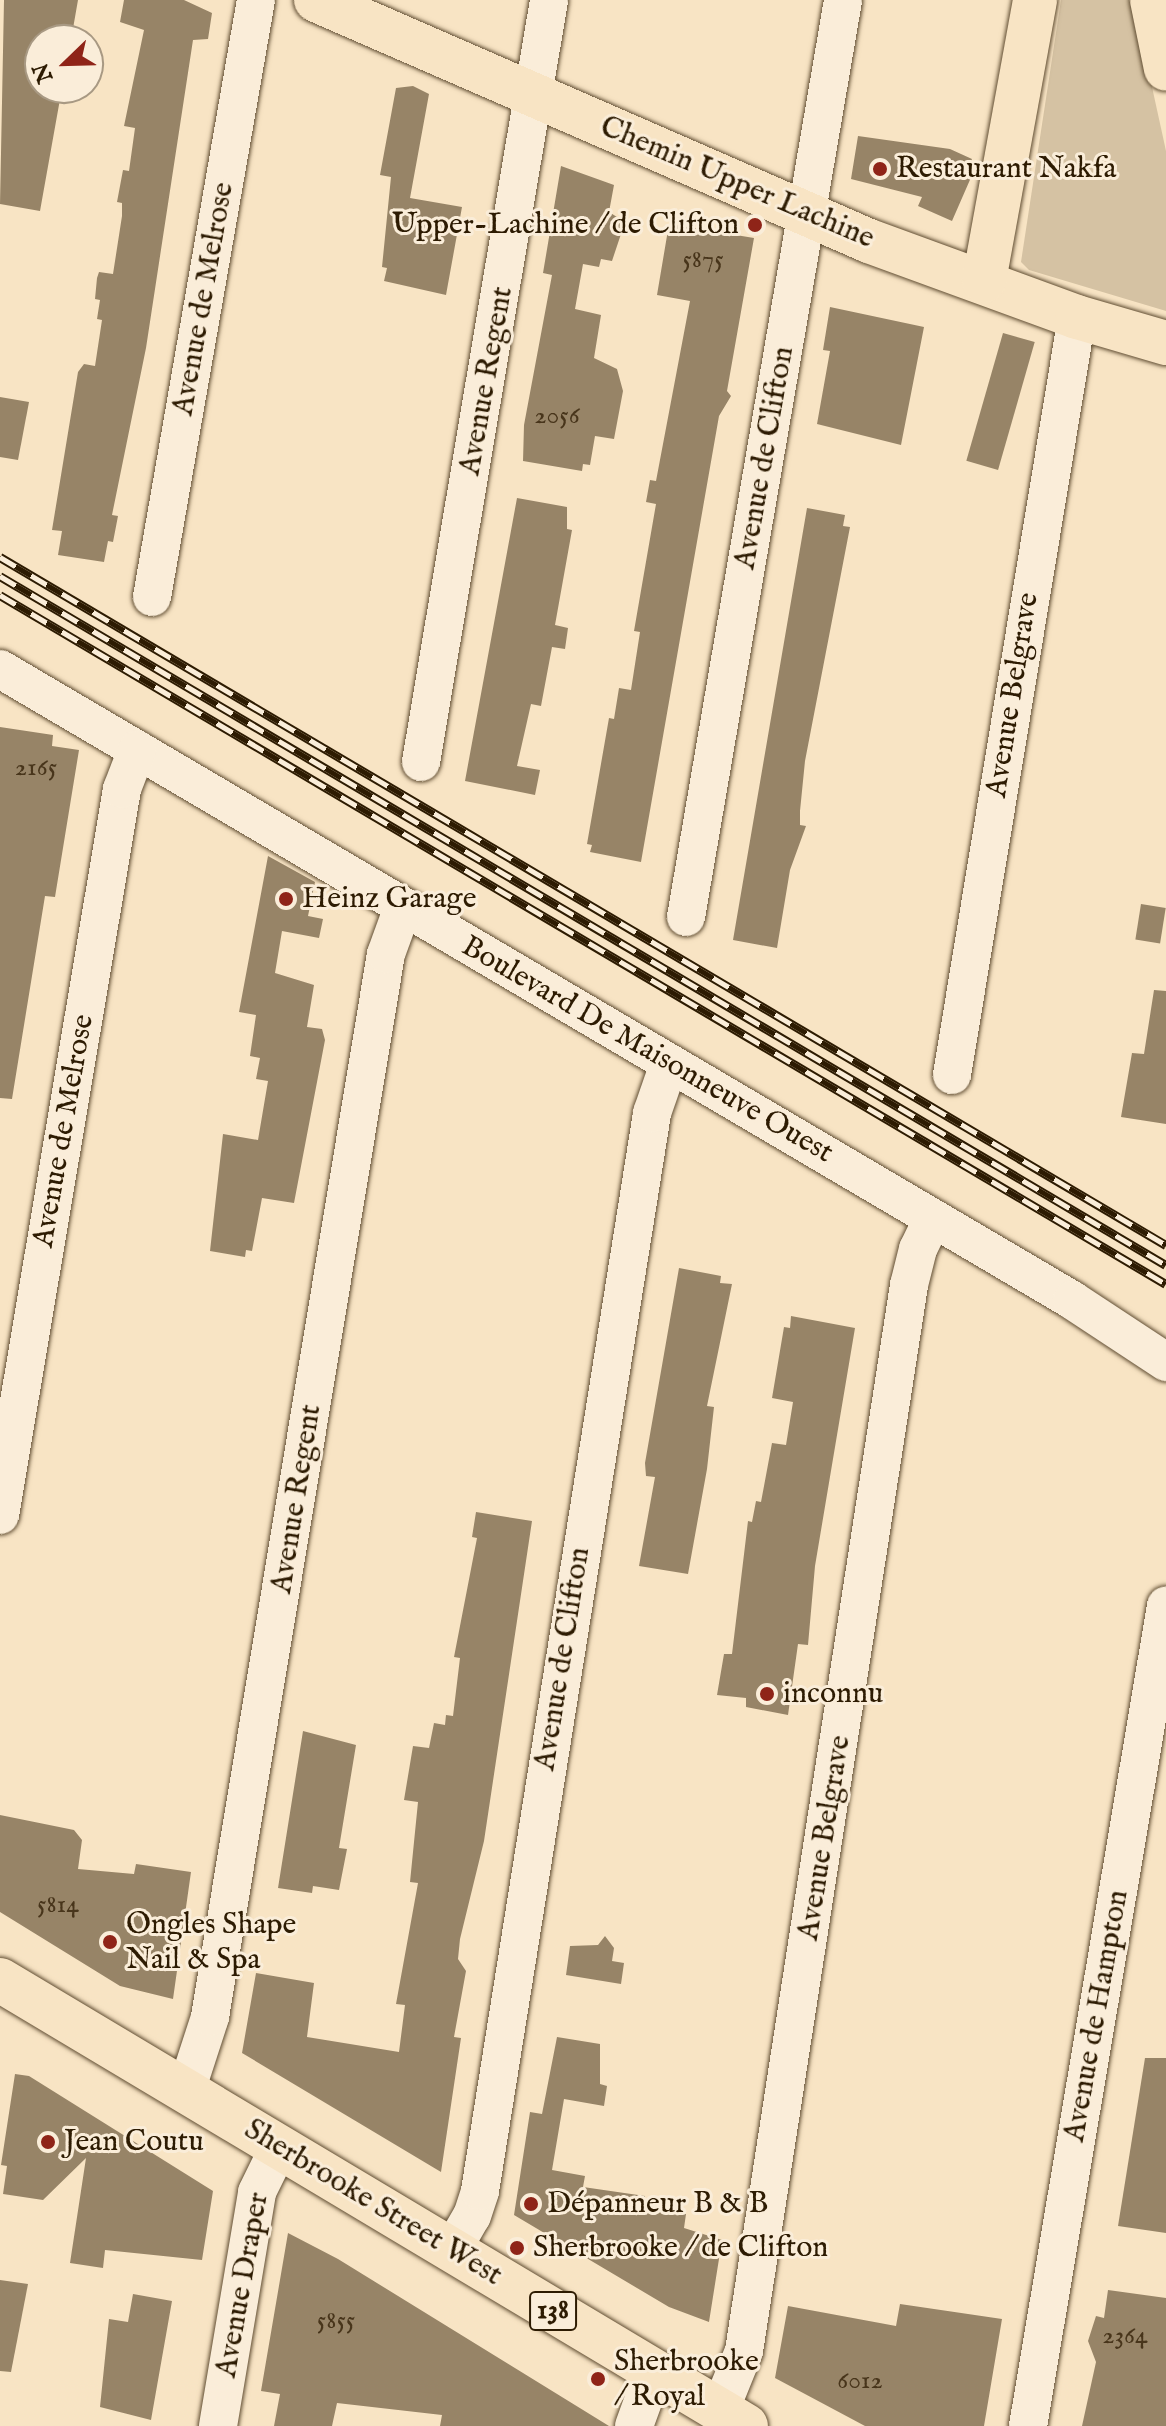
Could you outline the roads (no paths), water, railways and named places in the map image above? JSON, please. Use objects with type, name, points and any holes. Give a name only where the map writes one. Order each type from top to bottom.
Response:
[{"type":"main road","name":"Chemin Upper Lachine","points":[[316,0],[806,213],[1077,317],[1166,343]]},
{"type":"main road","points":[[984,281],[1035,0]]},
{"type":"main road","points":[[1152,0],[1166,69]]},
{"type":"main road","name":"Sherbrooke Street West","points":[[0,1980],[733,2418]]},
{"type":"street","name":"Avenue de Melrose","points":[[152,597],[256,0]]},
{"type":"street","name":"Avenue Regent","points":[[421,762],[549,0]]},
{"type":"street","name":"Avenue de Clifton","points":[[686,917],[843,0]]},
{"type":"street","name":"Avenue Belgrave","points":[[952,1075],[1077,317]]},
{"type":"street","name":"Boulevard De Maisonneuve Ouest","points":[[0,669],[933,1218],[1166,1362]]},
{"type":"street","name":"Avenue de Melrose","points":[[0,1515],[122,789],[137,750]]},
{"type":"street","name":"Avenue Regent","points":[[186,2091],[210,2017],[386,954],[403,907]]},
{"type":"street","name":"Avenue de Clifton","points":[[452,2250],[476,2208],[480,2191],[652,1113],[669,1064]]},
{"type":"street","name":"Avenue Belgrave","points":[[733,2418],[909,1285],[918,1249],[933,1218]]},
{"type":"street","name":"Avenue de Hampton","points":[[1028,2426],[1166,1606]]},
{"type":"street","name":"Avenue Draper","points":[[218,2426],[257,2192],[279,2147]]},
{"type":"street","points":[[634,2426],[654,2371]]},
{"type":"railway","points":[[0,557],[1166,1245]]},
{"type":"railway","points":[[0,576],[1166,1265]]},
{"type":"railway","points":[[0,595],[1166,1284]]},
{"type":"place","name":"Restaurant Nakfa","points":[[880,169]]},
{"type":"place","name":"Upper-Lachine / de Clifton","points":[[755,225]]},
{"type":"place","name":"Heinz Garage","points":[[286,899]]},
{"type":"place","name":"inconnu","points":[[767,1694]]},
{"type":"place","name":"Ongles Shape Nail & Spa","points":[[110,1942]]},
{"type":"place","name":"Jean Coutu","points":[[48,2142]]},
{"type":"place","name":"Dépanneur B & B","points":[[531,2204]]},
{"type":"place","name":"Sherbrooke / de Clifton","points":[[517,2248]]},
{"type":"place","name":"Sherbrooke / Royal","points":[[598,2379]]}]
